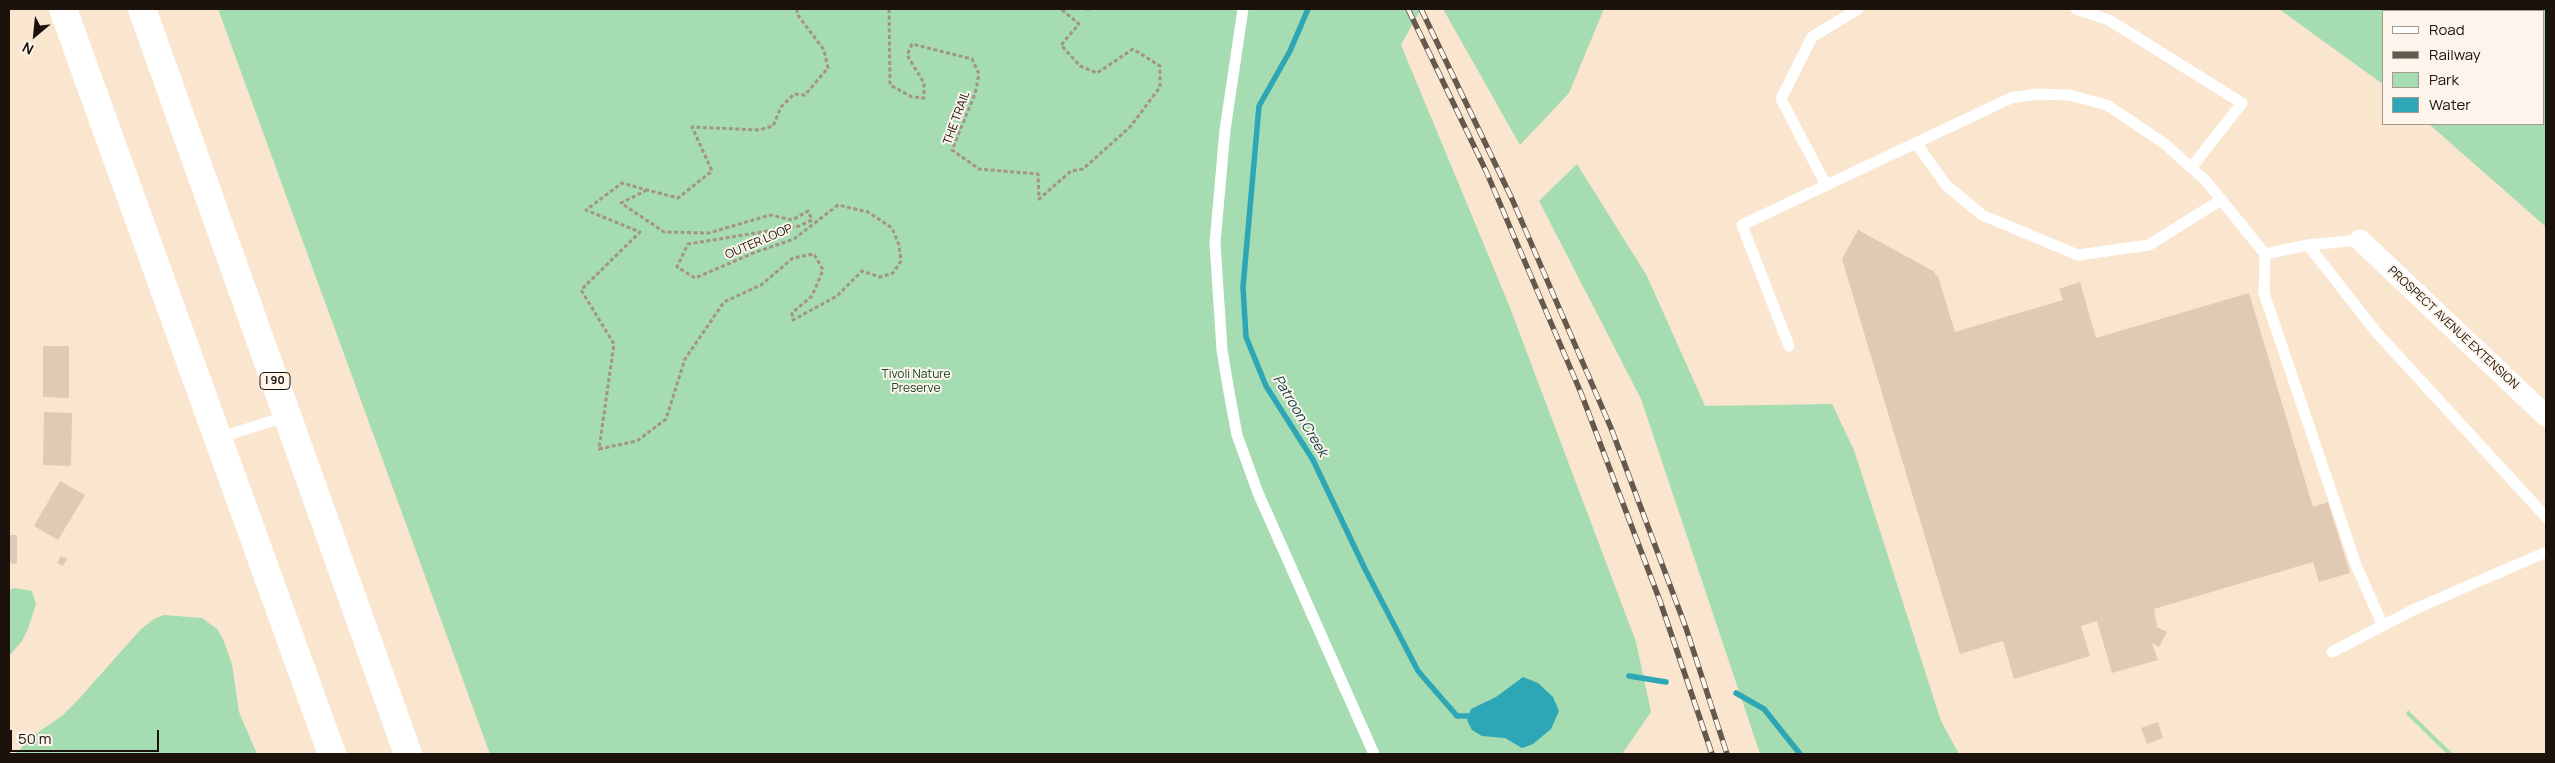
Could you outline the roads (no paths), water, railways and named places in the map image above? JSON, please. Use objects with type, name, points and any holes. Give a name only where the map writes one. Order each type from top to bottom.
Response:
[{"type":"highway","points":[[63,9],[216,439],[332,754]]},
{"type":"highway","name":"I 90","points":[[142,9],[408,754]]},
{"type":"street","name":"PROSPECT AVENUE EXTENSION","points":[[2360,240],[2546,416]]},
{"type":"lane","points":[[1242,9],[1225,130],[1214,243],[1221,340],[1228,392],[1238,436],[1258,493],[1374,754]]},
{"type":"lane","points":[[1826,185],[1781,99],[1812,37],[1858,9]]},
{"type":"lane","points":[[2076,9],[2109,20],[2242,103],[2191,168]]},
{"type":"lane","points":[[1789,346],[1742,225],[2011,98],[2037,94],[2069,95],[2107,105],[2166,144],[2221,200],[2265,254],[2264,293],[2356,566],[2383,626]]},
{"type":"lane","points":[[1916,143],[1946,185],[1982,215],[2078,255],[2149,245],[2221,200]]},
{"type":"lane","points":[[2265,254],[2308,245],[2360,240]]},
{"type":"lane","points":[[2308,245],[2377,333],[2546,517]]},
{"type":"lane","points":[[216,439],[288,416]]},
{"type":"lane","points":[[2332,652],[2414,609],[2546,552]]},
{"type":"water","points":[[1523,677],[1538,683],[1553,697],[1559,711],[1551,729],[1533,744],[1522,748],[1505,738],[1482,736],[1472,730],[1467,720],[1471,709],[1496,697]]},
{"type":"waterway","name":"Patroon Creek","points":[[1308,9],[1290,51],[1259,106],[1243,287],[1246,337],[1266,386],[1313,460],[1365,569],[1418,671],[1457,716],[1473,716]]},
{"type":"waterway","name":"Patroon Creek","points":[[1629,676],[1666,682]]},
{"type":"waterway","name":"Patroon Creek","points":[[1736,693],[1764,709],[1800,754]]},
{"type":"railway","points":[[1408,9],[1486,171],[1581,393],[1660,601],[1712,754]]},
{"type":"railway","points":[[1421,9],[1512,199],[1611,428],[1686,628],[1727,754]]},
{"type":"park label","name":"Tivoli Nature Preserve","points":[[916,382]]}]
